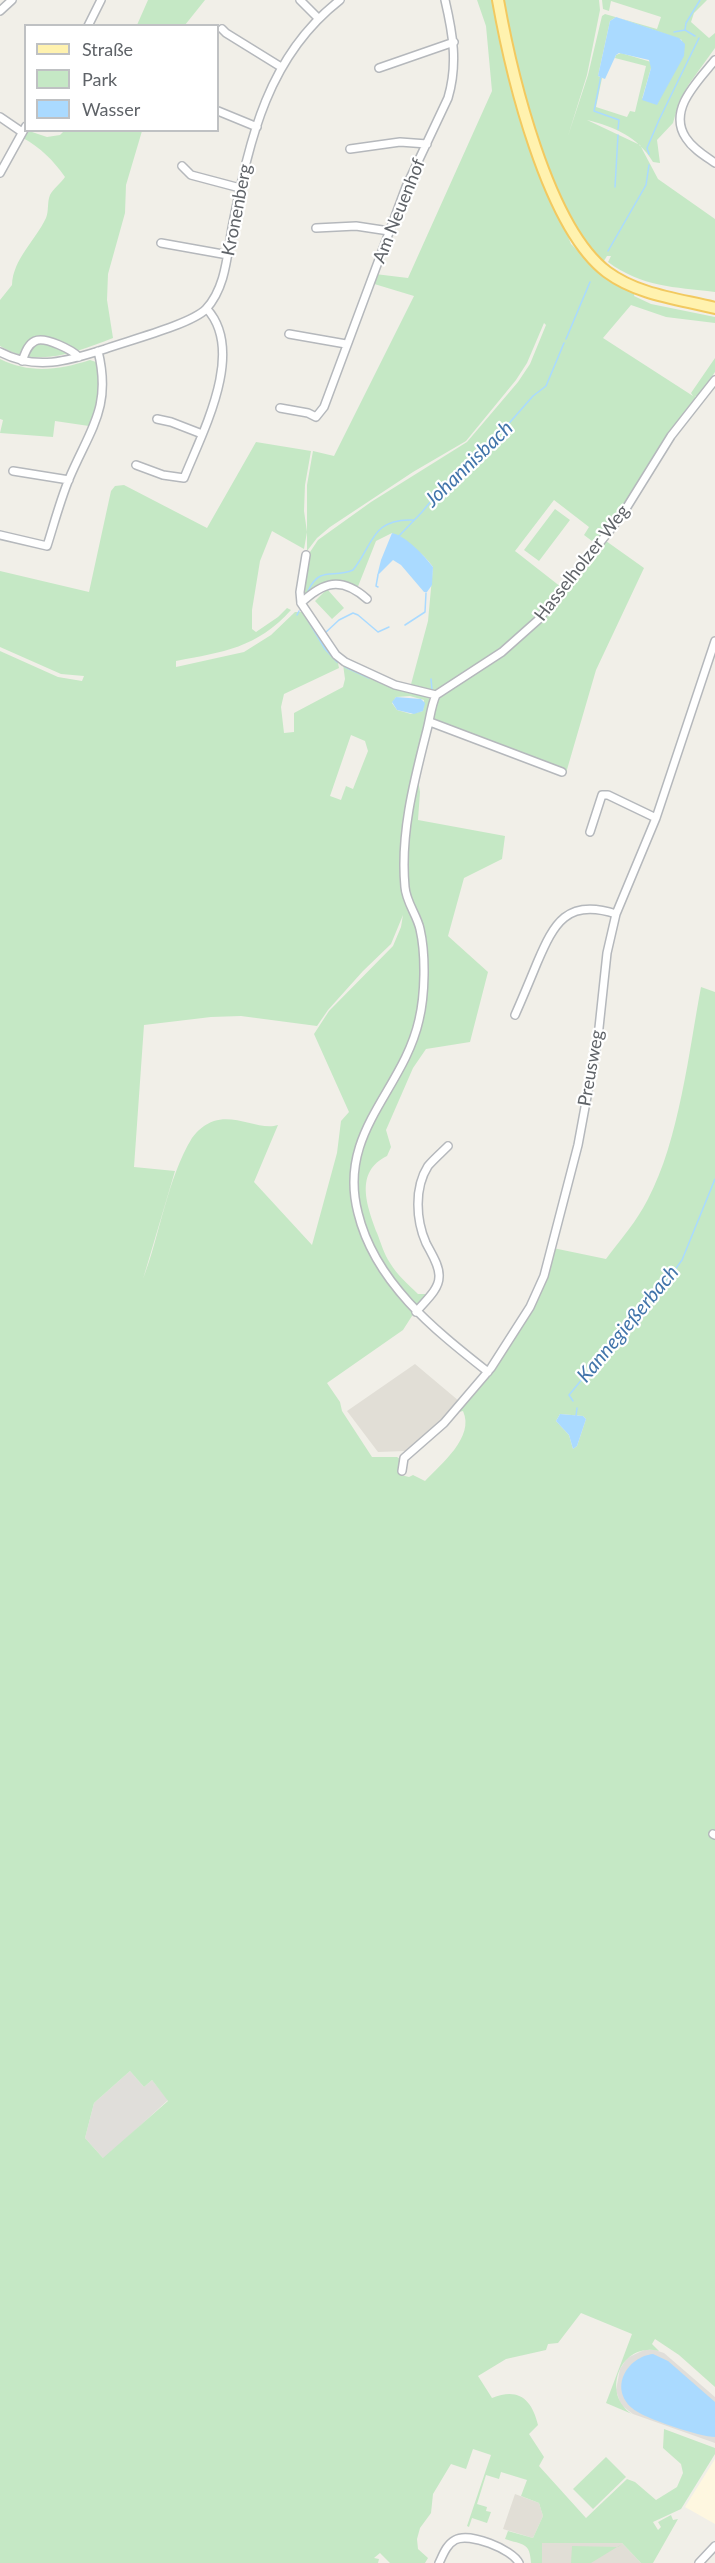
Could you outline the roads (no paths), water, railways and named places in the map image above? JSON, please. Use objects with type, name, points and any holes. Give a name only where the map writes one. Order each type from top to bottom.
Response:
[{"type":"main road","points":[[498,0],[523,112],[551,186],[580,246],[607,272],[623,282],[639,289],[715,308]]},
{"type":"main road","points":[[679,299],[715,301]]},
{"type":"street","points":[[0,11],[12,0]]},
{"type":"street","points":[[89,24],[101,0]]},
{"type":"street","points":[[300,0],[318,18]]},
{"type":"street","name":"Kronenberg","points":[[207,309],[222,281],[240,188],[257,127],[281,66],[297,42],[318,18],[340,0]]},
{"type":"street","name":"Am Neuenhof","points":[[280,408],[316,417],[324,407],[388,231],[452,83],[453,42],[445,0]]},
{"type":"street","points":[[222,29],[281,66]]},
{"type":"street","points":[[380,68],[453,42]]},
{"type":"street","points":[[715,60],[696,83],[683,104],[679,116],[686,139],[715,163]]},
{"type":"street","points":[[219,111],[257,127]]},
{"type":"street","points":[[0,117],[24,129],[0,173]]},
{"type":"street","points":[[350,149],[400,142],[427,144]]},
{"type":"street","points":[[182,166],[191,175],[240,188]]},
{"type":"street","points":[[316,228],[356,226],[388,231]]},
{"type":"street","points":[[161,243],[228,255]]},
{"type":"street","points":[[0,352],[22,361],[55,363],[80,357],[186,320],[207,309],[218,325],[223,357],[220,376],[202,434],[184,478],[163,475],[136,465]]},
{"type":"street","points":[[289,334],[346,344]]},
{"type":"street","points":[[22,361],[28,347],[40,340],[68,349],[80,357]]},
{"type":"street","points":[[0,535],[47,546],[69,480],[103,402],[104,380],[98,351]]},
{"type":"street","name":"Hasselholzer Weg","points":[[436,695],[502,652],[538,620],[622,515],[671,436],[715,380]]},
{"type":"street","points":[[157,419],[202,434]]},
{"type":"street","points":[[13,471],[69,480]]},
{"type":"street","points":[[306,555],[300,592],[301,603],[328,646],[345,663],[395,685],[436,695],[406,826],[405,889],[420,930],[422,950],[424,980],[419,1021],[402,1067],[371,1116],[358,1148],[353,1189],[358,1215],[372,1248],[416,1312],[488,1372]]},
{"type":"street","points":[[301,603],[321,586],[330,584],[357,592],[367,599]]},
{"type":"street","name":"Preusweg","points":[[402,1471],[404,1458],[444,1423],[488,1372],[530,1307],[544,1276],[580,1134],[598,1037],[607,953],[616,914],[656,818],[715,641]]},
{"type":"street","points":[[430,722],[562,772]]},
{"type":"street","points":[[590,832],[602,795],[608,795],[656,818]]},
{"type":"street","points":[[515,1015],[553,928],[573,913],[586,909],[602,909],[616,914]]},
{"type":"street","points":[[416,1312],[438,1285],[439,1278],[438,1269],[419,1219],[418,1197],[426,1169],[448,1146]]},
{"type":"street","points":[[439,2563],[450,2543],[456,2539],[467,2538],[506,2550],[515,2556],[519,2563]]},
{"type":"street","points":[[699,2563],[715,2546]]},
{"type":"water","points":[[616,17],[679,38],[685,44],[684,56],[657,105],[642,100],[651,68],[649,60],[619,53],[605,79],[598,76],[610,21]]},
{"type":"water","points":[[392,533],[409,542],[433,567],[432,585],[427,592],[424,592],[401,565],[393,560],[377,576]]},
{"type":"water","points":[[396,697],[421,699],[425,703],[423,711],[414,714],[397,710],[392,702]]},
{"type":"water","points":[[560,1414],[583,1416],[586,1419],[577,1446],[573,1449],[569,1435],[556,1421]]},
{"type":"water","points":[[653,2354],[668,2361],[715,2402],[715,2437],[659,2422],[638,2412],[625,2400],[622,2392],[624,2375],[636,2361]]},
{"type":"waterway","name":"Johannisbach","points":[[695,36],[685,30],[686,23],[700,0]]},
{"type":"waterway","points":[[674,32],[685,30]]},
{"type":"waterway","name":"Johannisbach","points":[[649,154],[647,148],[659,120],[699,38]]},
{"type":"waterway","points":[[601,76],[594,111],[619,120],[618,129]]},
{"type":"waterway","points":[[615,187],[618,135]]},
{"type":"waterway","name":"Johannisbach","points":[[608,251],[646,185],[649,165]]},
{"type":"waterway","name":"Johannisbach","points":[[566,339],[590,282]]},
{"type":"waterway","name":"Johannisbach","points":[[398,537],[454,473],[482,454],[533,396],[546,386],[564,343]]},
{"type":"waterway","points":[[308,591],[322,575],[353,570],[381,529],[399,521],[413,520]]},
{"type":"waterway","name":"Johannisbach","points":[[378,575],[376,586],[378,587]]},
{"type":"waterway","points":[[405,625],[425,612],[426,593]]},
{"type":"waterway","points":[[297,615],[299,611]]},
{"type":"waterway","points":[[325,633],[339,620],[353,613],[378,632],[389,627]]},
{"type":"waterway","points":[[306,617],[325,649],[337,662]]},
{"type":"waterway","points":[[345,667],[369,678]]},
{"type":"waterway","points":[[431,679],[432,690]]},
{"type":"waterway","points":[[375,680],[391,687]]},
{"type":"waterway","points":[[398,689],[424,696]]},
{"type":"waterway","name":"Kannegießerbach","points":[[573,1401],[569,1395],[641,1308],[661,1289],[682,1260],[715,1179]]},
{"type":"waterway","points":[[576,1416],[577,1408]]}]
